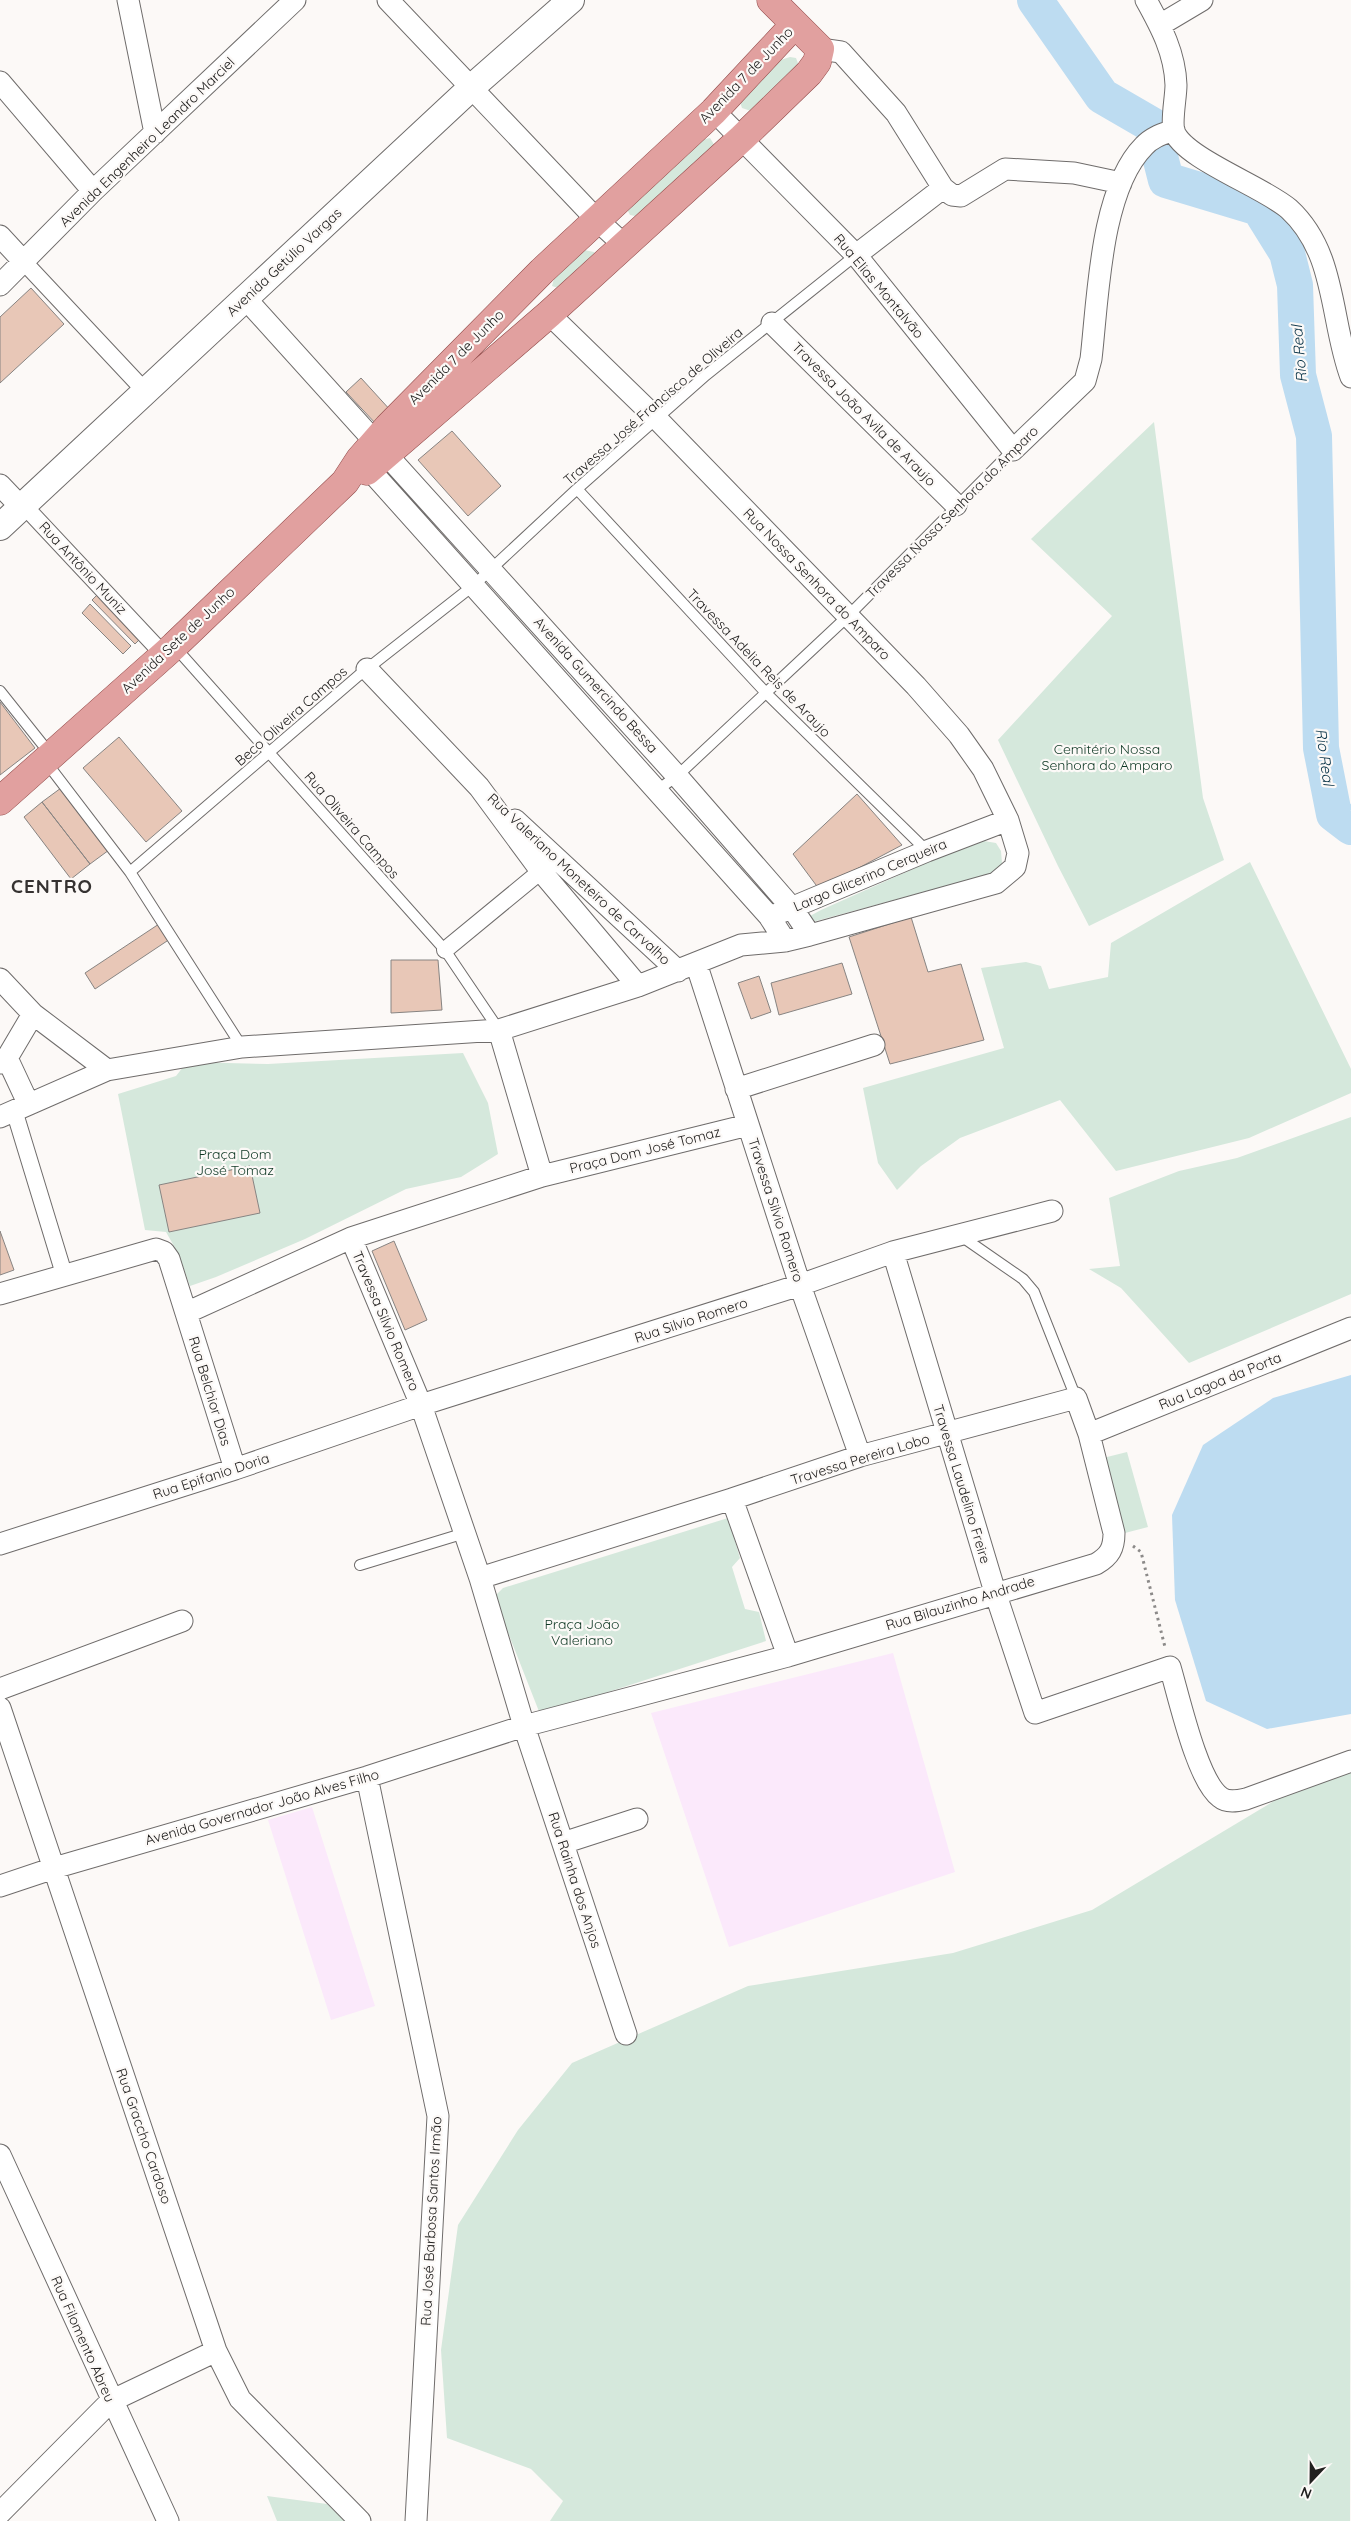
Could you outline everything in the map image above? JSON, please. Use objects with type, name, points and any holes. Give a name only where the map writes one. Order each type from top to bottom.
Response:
[{"type":"main road","points":[[771,0],[795,24]]},
{"type":"main road","name":"Avenida 7 de Junho","points":[[345,482],[372,456],[542,271],[714,111],[795,24],[820,49],[817,62],[809,73],[742,138],[549,314],[372,456]]},
{"type":"main road","name":"Avenida Sete de Junho","points":[[2,798],[169,650],[345,482]]},
{"type":"street","points":[[128,0],[155,133]]},
{"type":"street","name":"Avenida Engenheiro Leandro Marciel","points":[[0,285],[93,191],[295,0]]},
{"type":"street","points":[[388,0],[597,220],[624,244]]},
{"type":"street","name":"Avenida Getúlio Vargas","points":[[0,527],[144,390],[472,87],[571,0]]},
{"type":"street","points":[[1146,0],[1160,25],[1170,49],[1174,69],[1174,130],[1187,146],[1207,162],[1272,195],[1290,210],[1306,228],[1317,245],[1325,265],[1351,378]]},
{"type":"street","points":[[1160,25],[1202,0]]},
{"type":"street","points":[[820,49],[842,52],[896,113],[943,188],[952,195],[961,196],[1005,169],[1074,173],[1121,184]]},
{"type":"street","points":[[0,82],[93,191]]},
{"type":"street","name":"Rua Elias Montalvão","points":[[714,111],[856,256],[1013,450]]},
{"type":"street","name":"Travessa Nossa Senhora do Amparo","points":[[1013,450],[1085,381],[1091,360],[1108,223],[1121,184],[1134,158],[1144,146],[1156,137],[1174,130]]},
{"type":"street","points":[[856,256],[943,188]]},
{"type":"street","points":[[0,236],[144,390]]},
{"type":"street","points":[[245,298],[372,456]]},
{"type":"street","name":"Rua Nossa Senhora do Amparo","points":[[549,314],[656,418],[916,686],[959,735],[983,769],[1008,820],[1018,853],[1018,862],[1010,873],[996,883]]},
{"type":"street","name":"Travessa João Avila de Araujo","points":[[772,323],[956,505]]},
{"type":"street","name":"Avenida Gumercindo Bessa","points":[[372,456],[492,568],[678,776],[792,908],[810,935]]},
{"type":"street","name":"Avenida Gumercindo Bessa","points":[[372,456],[474,585],[769,916],[785,941]]},
{"type":"street","name":"Rua Antônio Muniz","points":[[0,485],[26,503],[31,513],[169,650]]},
{"type":"street","name":"Rua Valeriano Moneteiro de Carvalho","points":[[367,669],[479,787],[688,967]]},
{"type":"street","name":"Rua Valeriano Moneteiro de Carvalho","points":[[479,787],[541,871],[638,986]]},
{"type":"street","name":"Largo Glicerino Cerqueira","points":[[741,945],[769,916],[1008,820]]},
{"type":"street","points":[[445,950],[541,871]]},
{"type":"street","name":"Largo Glicerino Cerqueira","points":[[499,1030],[638,986],[741,945],[785,941],[810,935],[996,883]]},
{"type":"street","name":"Travessa Silvio Romero","points":[[688,967],[736,1089],[800,1285],[860,1456]]},
{"type":"street","points":[[0,979],[32,1014],[107,1070]]},
{"type":"street","points":[[32,1014],[3,1060],[14,1110],[64,1274]]},
{"type":"street","points":[[14,1110],[107,1070],[242,1047],[499,1030],[542,1176]]},
{"type":"street","points":[[736,1089],[874,1045]]},
{"type":"street","name":"Praça Dom José Tomaz","points":[[186,1313],[351,1238],[542,1176],[748,1125]]},
{"type":"street","name":"Rua Silvio Romero","points":[[421,1405],[800,1285],[894,1252],[1052,1211]]},
{"type":"street","name":"Travessa Silvio Romero","points":[[351,1238],[421,1405]]},
{"type":"street","points":[[0,1294],[156,1249],[164,1252],[169,1258],[186,1313]]},
{"type":"street","name":"Travessa Laudelino Freire","points":[[894,1252],[995,1592],[1035,1713],[1170,1667]]},
{"type":"street","name":"Rua Belchior Dias","points":[[186,1313],[235,1469]]},
{"type":"street","name":"Rua Lagoa da Porta","points":[[1089,1434],[1351,1328]]},
{"type":"street","points":[[1076,1398],[1089,1434],[1114,1533]]},
{"type":"street","name":"Travessa Pereira Lobo","points":[[732,1499],[860,1456],[1076,1398]]},
{"type":"street","points":[[421,1405],[480,1578],[524,1726],[788,1656],[732,1499],[480,1578]]},
{"type":"street","name":"Rua Epifanio Doria","points":[[0,1544],[235,1469],[421,1405]]},
{"type":"street","name":"Rua Bilauzinho Andrade","points":[[788,1656],[995,1592],[1096,1564],[1109,1554],[1113,1544],[1114,1533]]},
{"type":"street","points":[[0,1689],[182,1621]]},
{"type":"street","points":[[1170,1667],[1204,1774],[1214,1792],[1224,1800],[1233,1802],[1246,1799],[1351,1761]]},
{"type":"street","name":"Rua Graccho Cardoso","points":[[0,1708],[9,1765],[54,1868],[216,2351],[240,2399],[360,2521]]},
{"type":"street","name":"Avenida Governador João Alves Filho","points":[[0,1886],[54,1868],[366,1777],[524,1726]]},
{"type":"street","name":"Rua Rainha dos Anjos","points":[[524,1726],[626,2034]]},
{"type":"street","name":"Rua José Barbosa Santos Irmão","points":[[366,1777],[438,2116],[416,2521]]},
{"type":"street","points":[[563,1843],[636,1819]]},
{"type":"street","name":"Rua Filomento Abreu","points":[[0,2155],[168,2521]]},
{"type":"street","points":[[0,2513],[112,2400],[216,2351]]},
{"type":"lane","name":"Travessa José Francisco de Oliveira","points":[[474,585],[577,488],[706,374],[856,256]]},
{"type":"lane","name":"Travessa Nossa Senhora do Amparo","points":[[656,791],[678,776],[848,617],[956,505],[1013,450]]},
{"type":"lane","name":"Travessa Adelia Reis de Araujo","points":[[577,488],[766,694],[927,851]]},
{"type":"lane","name":"Beco Oliveira Campos","points":[[130,872],[367,669],[474,585]]},
{"type":"lane","name":"Rua Oliveira Campos","points":[[169,650],[269,752],[445,950],[499,1030]]},
{"type":"lane","points":[[0,691],[130,872],[242,1047]]},
{"type":"lane","points":[[961,1235],[1030,1286],[1076,1398]]},
{"type":"lane","points":[[360,1564],[464,1533]]},
{"type":"path","points":[[1114,1533],[1141,1552],[1170,1667]]},
{"type":"shaded area","points":[[893,1653],[955,1872],[729,1947],[651,1713]]},
{"type":"shaded area","points":[[312,1807],[375,2006],[331,2020],[268,1820]]},
{"type":"green space","points":[[790,57],[796,58],[799,66],[751,111],[742,108],[740,102],[774,62]]},
{"type":"green space","points":[[710,138],[715,146],[649,207],[635,216],[630,215],[628,211],[630,204],[697,141]]},
{"type":"green space","points":[[584,250],[594,252],[597,256],[571,283],[558,287],[552,286],[555,275]]},
{"type":"green space","name":"Cemitério Nossa Senhora do Amparo","points":[[1154,422],[1203,798],[1224,860],[1089,926],[998,740],[1112,616],[1031,539]]},
{"type":"green space","points":[[978,840],[996,843],[1001,851],[1002,863],[994,873],[816,921],[810,920],[810,916],[821,910]]},
{"type":"green space","points":[[1250,862],[1351,1069],[1351,1093],[1249,1138],[1116,1171],[1060,1100],[960,1138],[921,1166],[897,1190],[878,1163],[863,1088],[1004,1048],[981,968],[1026,962],[1041,966],[1049,989],[1108,977],[1111,943]]},
{"type":"green space","name":"Praça Dom José Tomaz","points":[[463,1053],[488,1103],[498,1154],[461,1177],[406,1189],[305,1239],[216,1277],[190,1286],[178,1253],[166,1232],[145,1230],[118,1094],[176,1076],[187,1062],[268,1064]]},
{"type":"green space","points":[[1351,1117],[1351,1294],[1189,1363],[1121,1288],[1089,1269],[1120,1266],[1109,1198],[1179,1171],[1237,1158]]},
{"type":"green space","points":[[1127,1452],[1148,1527],[1125,1533],[1103,1458]]},
{"type":"green space","name":"Praça João Valeriano","points":[[728,1518],[740,1558],[732,1567],[745,1609],[759,1612],[766,1641],[540,1714],[494,1597],[503,1588]]},
{"type":"green space","points":[[1351,1773],[1350,2521],[550,2521],[563,2501],[531,2469],[447,2438],[441,2350],[458,2225],[518,2130],[572,2063],[748,1986],[953,1953],[1092,1910],[1299,1786]]},
{"type":"green space","points":[[267,2496],[327,2504],[345,2521],[277,2521]]},
{"type":"water","points":[[1351,1375],[1351,1714],[1267,1729],[1206,1701],[1175,1600],[1172,1515],[1203,1445],[1273,1398]]},
{"type":"building","points":[[31,288],[64,324],[0,383],[0,317]]},
{"type":"building","points":[[361,378],[392,412],[377,425],[346,392]]},
{"type":"building","points":[[452,431],[501,486],[468,516],[418,460]]},
{"type":"building","points":[[102,590],[145,634],[135,644],[92,600]]},
{"type":"building","points":[[90,604],[131,646],[123,654],[82,613]]},
{"type":"building","points":[[0,702],[35,748],[0,775]]},
{"type":"building","points":[[119,737],[182,811],[146,842],[83,768]]},
{"type":"building","points":[[61,788],[109,850],[90,864],[42,802]]},
{"type":"building","points":[[857,794],[902,845],[819,889],[793,854]]},
{"type":"building","points":[[42,802],[90,864],[71,879],[24,817]]},
{"type":"building","points":[[911,917],[928,972],[961,964],[984,1040],[890,1064],[849,937]]},
{"type":"building","points":[[159,924],[170,939],[95,989],[85,973]]},
{"type":"building","points":[[391,960],[438,960],[442,1010],[391,1013]]},
{"type":"building","points":[[842,963],[852,994],[779,1015],[771,983]]},
{"type":"building","points":[[759,976],[771,1012],[751,1019],[738,983]]},
{"type":"building","points":[[250,1166],[260,1213],[169,1232],[159,1185]]},
{"type":"building","points":[[0,1231],[14,1270],[0,1275]]},
{"type":"building","points":[[394,1241],[427,1320],[405,1330],[372,1251]]},
{"type":"waterway","name":"Rio Real","points":[[1035,0],[1102,96],[1152,125],[1166,180],[1259,208],[1287,253],[1295,285],[1298,375],[1314,436],[1321,748],[1334,814],[1351,827]]},
{"type":"district","name":"CENTRO","points":[[52,886]]}]
